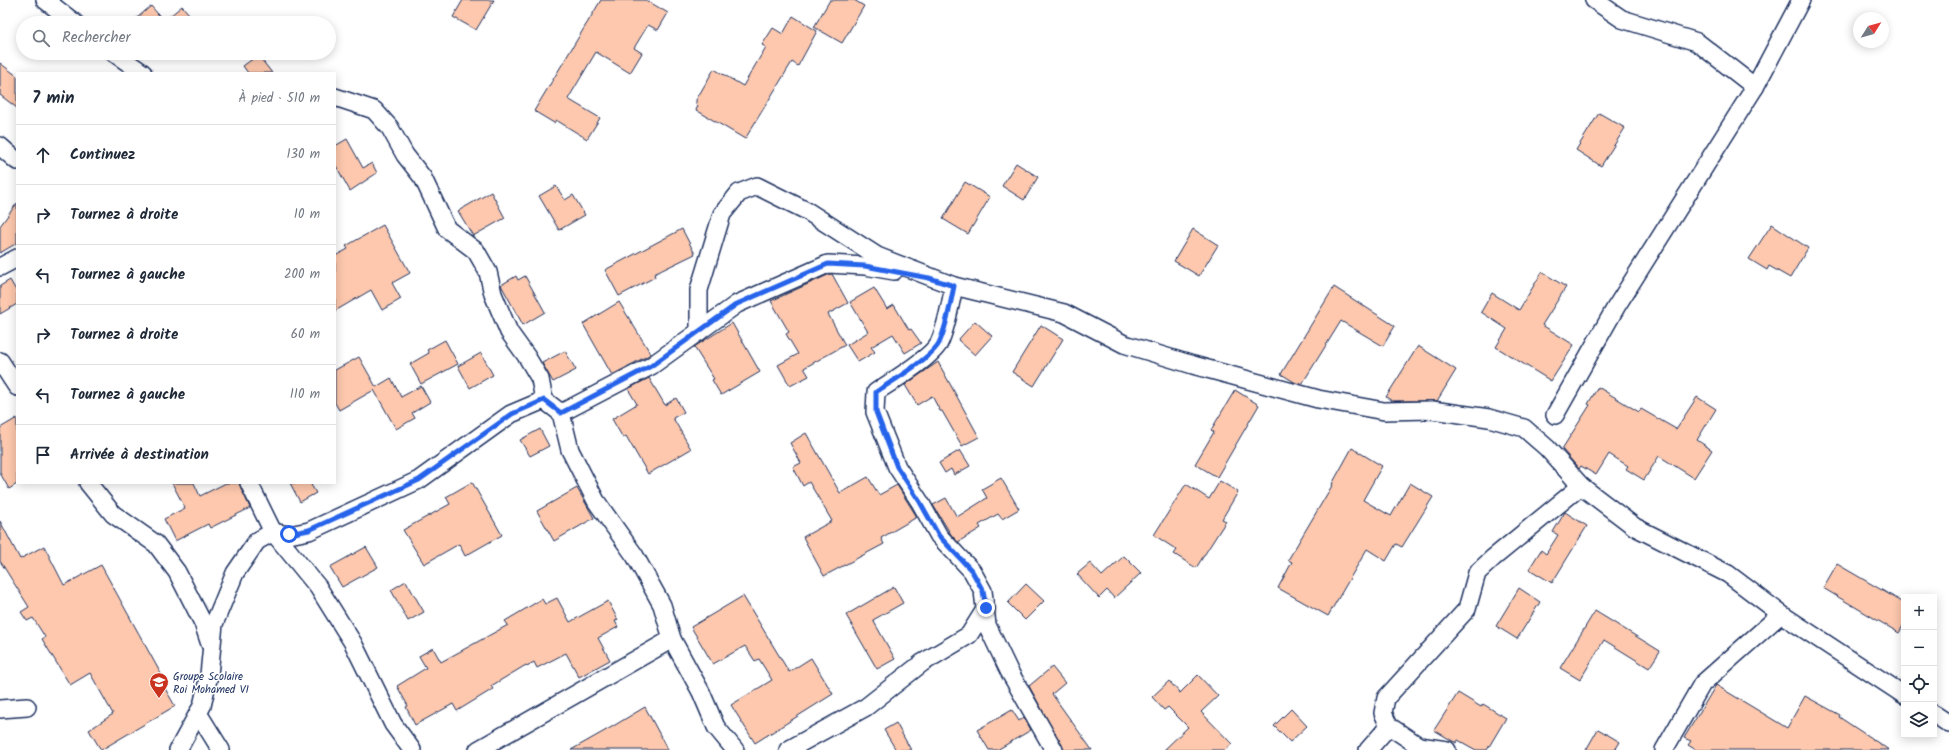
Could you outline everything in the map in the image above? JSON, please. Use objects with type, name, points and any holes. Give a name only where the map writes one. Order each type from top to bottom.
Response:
[{"type":"street","points":[[45,0],[66,16]]},
{"type":"street","points":[[1594,0],[1622,19],[1697,42],[1755,87]]},
{"type":"street","points":[[1555,414],[1616,307],[1755,87],[1801,0]]},
{"type":"street","points":[[124,60],[142,72]]},
{"type":"street","points":[[336,97],[374,110],[390,128],[405,155],[423,178],[447,229],[476,251],[488,272],[493,294],[510,332],[527,356],[540,379],[544,400],[561,413],[570,450],[596,501],[635,556],[662,605],[672,639],[701,692],[716,727],[735,750]]},
{"type":"street","points":[[0,146],[16,160]]},
{"type":"street","points":[[699,332],[699,290],[722,214],[739,193],[757,186],[807,211],[877,256],[929,278],[954,286],[1064,313],[1124,344],[1193,365],[1318,399],[1384,412],[1432,410],[1482,417],[1524,428],[1547,448],[1581,486],[1635,527],[1728,574],[1781,614],[1901,693]]},
{"type":"street","points":[[0,267],[16,259]]},
{"type":"street","points":[[561,413],[651,366],[737,304],[828,264],[865,266],[929,278]]},
{"type":"street","points":[[954,286],[948,315],[938,344],[927,356],[876,392],[876,412],[897,467],[920,502],[939,536],[972,571],[983,591],[987,625],[1009,671],[1054,750]]},
{"type":"street","points":[[0,361],[16,385]]},
{"type":"street","points":[[178,750],[202,706],[212,648],[214,624],[235,573],[257,541],[273,532],[289,534],[309,530],[419,480],[512,414],[544,400]]},
{"type":"street","points":[[89,484],[113,514],[156,544],[177,572],[203,623],[212,648]]},
{"type":"street","points":[[249,484],[273,532],[318,587],[353,643],[393,724],[412,750]]},
{"type":"street","points":[[1447,750],[1420,746],[1389,726],[1383,713],[1386,698],[1467,609],[1477,573],[1493,558],[1581,486]]},
{"type":"street","points":[[788,750],[866,707],[922,663],[969,635],[986,608]]},
{"type":"street","points":[[1670,748],[1702,684],[1781,614]]},
{"type":"street","points":[[478,750],[672,639]]},
{"type":"street","points":[[0,709],[27,707]]},
{"type":"street","points":[[198,713],[221,750]]},
{"type":"street","points":[[1937,716],[1949,724]]},
{"type":"street","points":[[1368,750],[1389,726]]},
{"type":"building","points":[[463,0],[494,0],[476,30],[453,17]]},
{"type":"building","points":[[601,0],[646,0],[668,13],[658,30],[648,25],[634,48],[642,53],[630,73],[596,52],[568,99],[600,118],[587,139],[556,120],[554,123],[534,111]]},
{"type":"building","points":[[830,0],[854,0],[864,6],[842,43],[814,27]]},
{"type":"building","points":[[151,6],[160,16],[139,16]]},
{"type":"building","points":[[182,6],[191,16],[170,16]]},
{"type":"building","points":[[793,16],[817,31],[798,66],[792,62],[745,139],[696,110],[698,106],[696,104],[696,100],[714,69],[743,86],[766,47],[762,45],[773,28],[783,34]]},
{"type":"building","points":[[251,60],[262,60],[271,72],[247,72],[243,66]]},
{"type":"building","points":[[0,63],[16,75],[16,107],[0,95]]},
{"type":"building","points":[[1599,113],[1625,128],[1601,166],[1576,150]]},
{"type":"building","points":[[347,139],[363,168],[372,163],[377,173],[350,191],[336,166],[336,145]]},
{"type":"building","points":[[1016,163],[1038,177],[1024,200],[1002,186]]},
{"type":"building","points":[[965,182],[990,197],[968,234],[943,219]]},
{"type":"building","points":[[556,186],[565,200],[573,195],[585,215],[559,230],[539,196]]},
{"type":"building","points":[[491,192],[505,218],[473,236],[458,211]]},
{"type":"building","points":[[16,204],[16,244],[0,253],[0,226]]},
{"type":"building","points":[[1772,224],[1808,248],[1790,278],[1769,266],[1767,270],[1749,259]]},
{"type":"building","points":[[383,225],[410,273],[392,283],[401,299],[382,310],[371,290],[336,310],[336,255],[348,249],[346,246]]},
{"type":"building","points":[[682,229],[695,254],[654,274],[655,277],[619,296],[605,270]]},
{"type":"building","points":[[1193,229],[1218,245],[1199,276],[1174,261]]},
{"type":"building","points":[[1542,272],[1566,287],[1542,325],[1574,345],[1551,381],[1496,347],[1507,329],[1481,312],[1492,293],[1519,310]]},
{"type":"building","points":[[832,274],[848,303],[828,314],[845,345],[804,368],[809,376],[790,386],[778,365],[798,354],[786,334],[789,332],[771,301]]},
{"type":"building","points":[[516,276],[518,280],[525,276],[545,312],[523,325],[501,285]]},
{"type":"building","points":[[10,280],[16,290],[16,305],[0,314],[0,286]]},
{"type":"building","points":[[1334,287],[1395,326],[1383,346],[1341,321],[1302,384],[1296,383],[1281,374]]},
{"type":"building","points":[[874,288],[887,309],[894,305],[909,330],[911,329],[921,343],[905,353],[893,334],[871,347],[875,352],[858,362],[847,345],[868,332],[850,302]]},
{"type":"building","points":[[619,302],[651,354],[612,375],[583,324]]},
{"type":"building","points":[[975,321],[992,336],[975,355],[958,340]]},
{"type":"building","points":[[732,323],[760,372],[721,395],[712,380],[714,379],[694,347]]},
{"type":"building","points":[[1041,325],[1063,339],[1034,386],[1012,372]]},
{"type":"building","points":[[445,340],[458,364],[421,384],[410,364],[429,353],[427,350]]},
{"type":"building","points":[[1418,346],[1456,370],[1437,401],[1392,401],[1386,397]]},
{"type":"building","points":[[565,351],[576,370],[553,382],[542,363]]},
{"type":"building","points":[[481,353],[493,375],[470,388],[458,366]]},
{"type":"building","points":[[359,357],[376,387],[391,378],[401,397],[421,386],[430,402],[412,413],[415,418],[396,429],[374,390],[339,410],[336,405],[336,369]]},
{"type":"building","points":[[938,362],[979,437],[962,446],[932,396],[917,405],[905,385]]},
{"type":"building","points":[[649,378],[665,405],[676,398],[684,412],[673,418],[691,449],[648,474],[626,436],[623,438],[612,419],[637,404],[628,389]]},
{"type":"building","points":[[1598,387],[1639,412],[1641,409],[1676,429],[1697,397],[1716,409],[1697,440],[1712,450],[1694,478],[1659,456],[1644,480],[1626,469],[1628,466],[1609,454],[1596,475],[1581,466],[1579,469],[1562,449],[1590,405],[1588,404]]},
{"type":"building","points":[[1235,390],[1259,405],[1217,477],[1195,464],[1214,432],[1211,430]]},
{"type":"building","points":[[16,419],[17,484],[9,489],[0,473],[0,428]]},
{"type":"building","points":[[540,429],[549,446],[530,456],[520,440]]},
{"type":"building","points":[[806,433],[840,493],[868,477],[879,495],[897,485],[917,517],[881,538],[884,544],[824,576],[803,537],[832,521],[809,482],[803,486],[793,467],[801,463],[790,443]]},
{"type":"building","points":[[1352,448],[1382,466],[1363,500],[1391,516],[1410,483],[1433,497],[1402,547],[1396,544],[1386,561],[1367,549],[1328,616],[1278,588],[1292,562],[1288,560],[1333,484]]},
{"type":"building","points":[[960,450],[970,466],[954,475],[951,469],[945,473],[939,463]]},
{"type":"building","points":[[1001,478],[1019,509],[1002,519],[998,514],[979,525],[981,528],[958,542],[952,536],[933,505],[946,498],[957,517],[987,498],[982,489]]},
{"type":"building","points":[[1220,481],[1238,492],[1222,519],[1226,521],[1196,568],[1174,554],[1177,550],[1154,535],[1186,484],[1209,499]]},
{"type":"building","points":[[472,482],[502,535],[465,556],[459,544],[424,564],[403,530],[450,504],[446,497]]},
{"type":"building","points":[[173,484],[194,484],[200,496],[224,484],[239,484],[250,508],[210,528],[208,524],[175,541],[164,519],[185,508]]},
{"type":"building","points":[[291,484],[311,484],[316,493],[300,502]]},
{"type":"building","points":[[577,488],[594,518],[554,541],[537,511]]},
{"type":"building","points":[[1565,512],[1587,526],[1552,583],[1529,569],[1541,550],[1546,554],[1558,535],[1553,532]]},
{"type":"building","points":[[0,521],[20,559],[44,546],[64,585],[101,565],[166,683],[163,685],[175,706],[101,750],[89,730],[113,714],[90,673],[70,685],[42,639],[45,637],[33,618],[27,621],[21,612],[29,607],[0,561]]},
{"type":"building","points":[[366,547],[378,567],[342,587],[330,567]]},
{"type":"building","points":[[1124,556],[1141,573],[1114,598],[1107,590],[1099,598],[1077,574],[1090,563],[1102,576]]},
{"type":"building","points":[[1837,564],[1901,601],[1901,629],[1899,633],[1823,588]]},
{"type":"building","points":[[406,581],[424,612],[408,621],[391,590]]},
{"type":"building","points":[[1026,584],[1044,601],[1025,620],[1008,603]]},
{"type":"building","points":[[894,587],[903,603],[873,620],[895,659],[877,669],[846,615]]},
{"type":"building","points":[[1519,588],[1540,602],[1517,639],[1496,626]]},
{"type":"building","points":[[743,596],[789,672],[811,658],[833,694],[755,743],[731,705],[772,680],[759,659],[755,661],[745,646],[713,664],[691,627]]},
{"type":"building","points":[[557,598],[570,622],[608,601],[618,620],[615,621],[618,627],[598,638],[610,660],[579,677],[566,653],[537,668],[534,662],[527,666],[526,665],[491,686],[493,689],[457,711],[453,704],[415,725],[406,707],[408,706],[397,686],[426,668],[419,656],[433,648],[441,662],[508,625],[505,621],[542,599],[545,604]]},
{"type":"building","points":[[1595,611],[1660,651],[1649,668],[1604,640],[1580,680],[1560,668]]},
{"type":"building","points":[[1052,667],[1065,683],[1052,694],[1092,750],[1064,750],[1029,686]]},
{"type":"building","points":[[1198,675],[1218,696],[1201,712],[1232,744],[1225,750],[1164,750],[1188,727],[1168,707],[1164,710],[1152,697],[1169,681],[1180,693]]},
{"type":"building","points":[[1716,685],[1787,728],[1805,696],[1840,715],[1839,717],[1889,750],[1696,750],[1688,745],[1691,741],[1684,738]]},
{"type":"building","points":[[1458,693],[1481,707],[1483,704],[1506,718],[1487,750],[1476,750],[1458,740],[1456,743],[1434,730]]},
{"type":"building","points":[[645,707],[668,750],[571,750],[610,728]]},
{"type":"building","points":[[1291,709],[1307,726],[1290,742],[1274,726]]},
{"type":"building","points":[[1012,710],[1019,721],[1024,717],[1031,730],[997,750],[989,750],[977,730]]},
{"type":"building","points":[[896,723],[911,750],[896,750],[884,730]]},
{"type":"building","points":[[1598,729],[1620,742],[1615,750],[1586,750]]},
{"type":"place","name":"Groupe Scolaire Roi Mohamed VI","points":[[159,699]]},
{"type":"route","points":[[289,534],[309,530],[419,480],[512,414],[544,400],[561,413],[651,366],[737,304],[828,264],[865,266],[929,278],[954,286],[948,315],[938,344],[927,356],[876,392],[876,412],[897,467],[920,502],[939,536],[972,571],[983,591],[986,608]]}]
